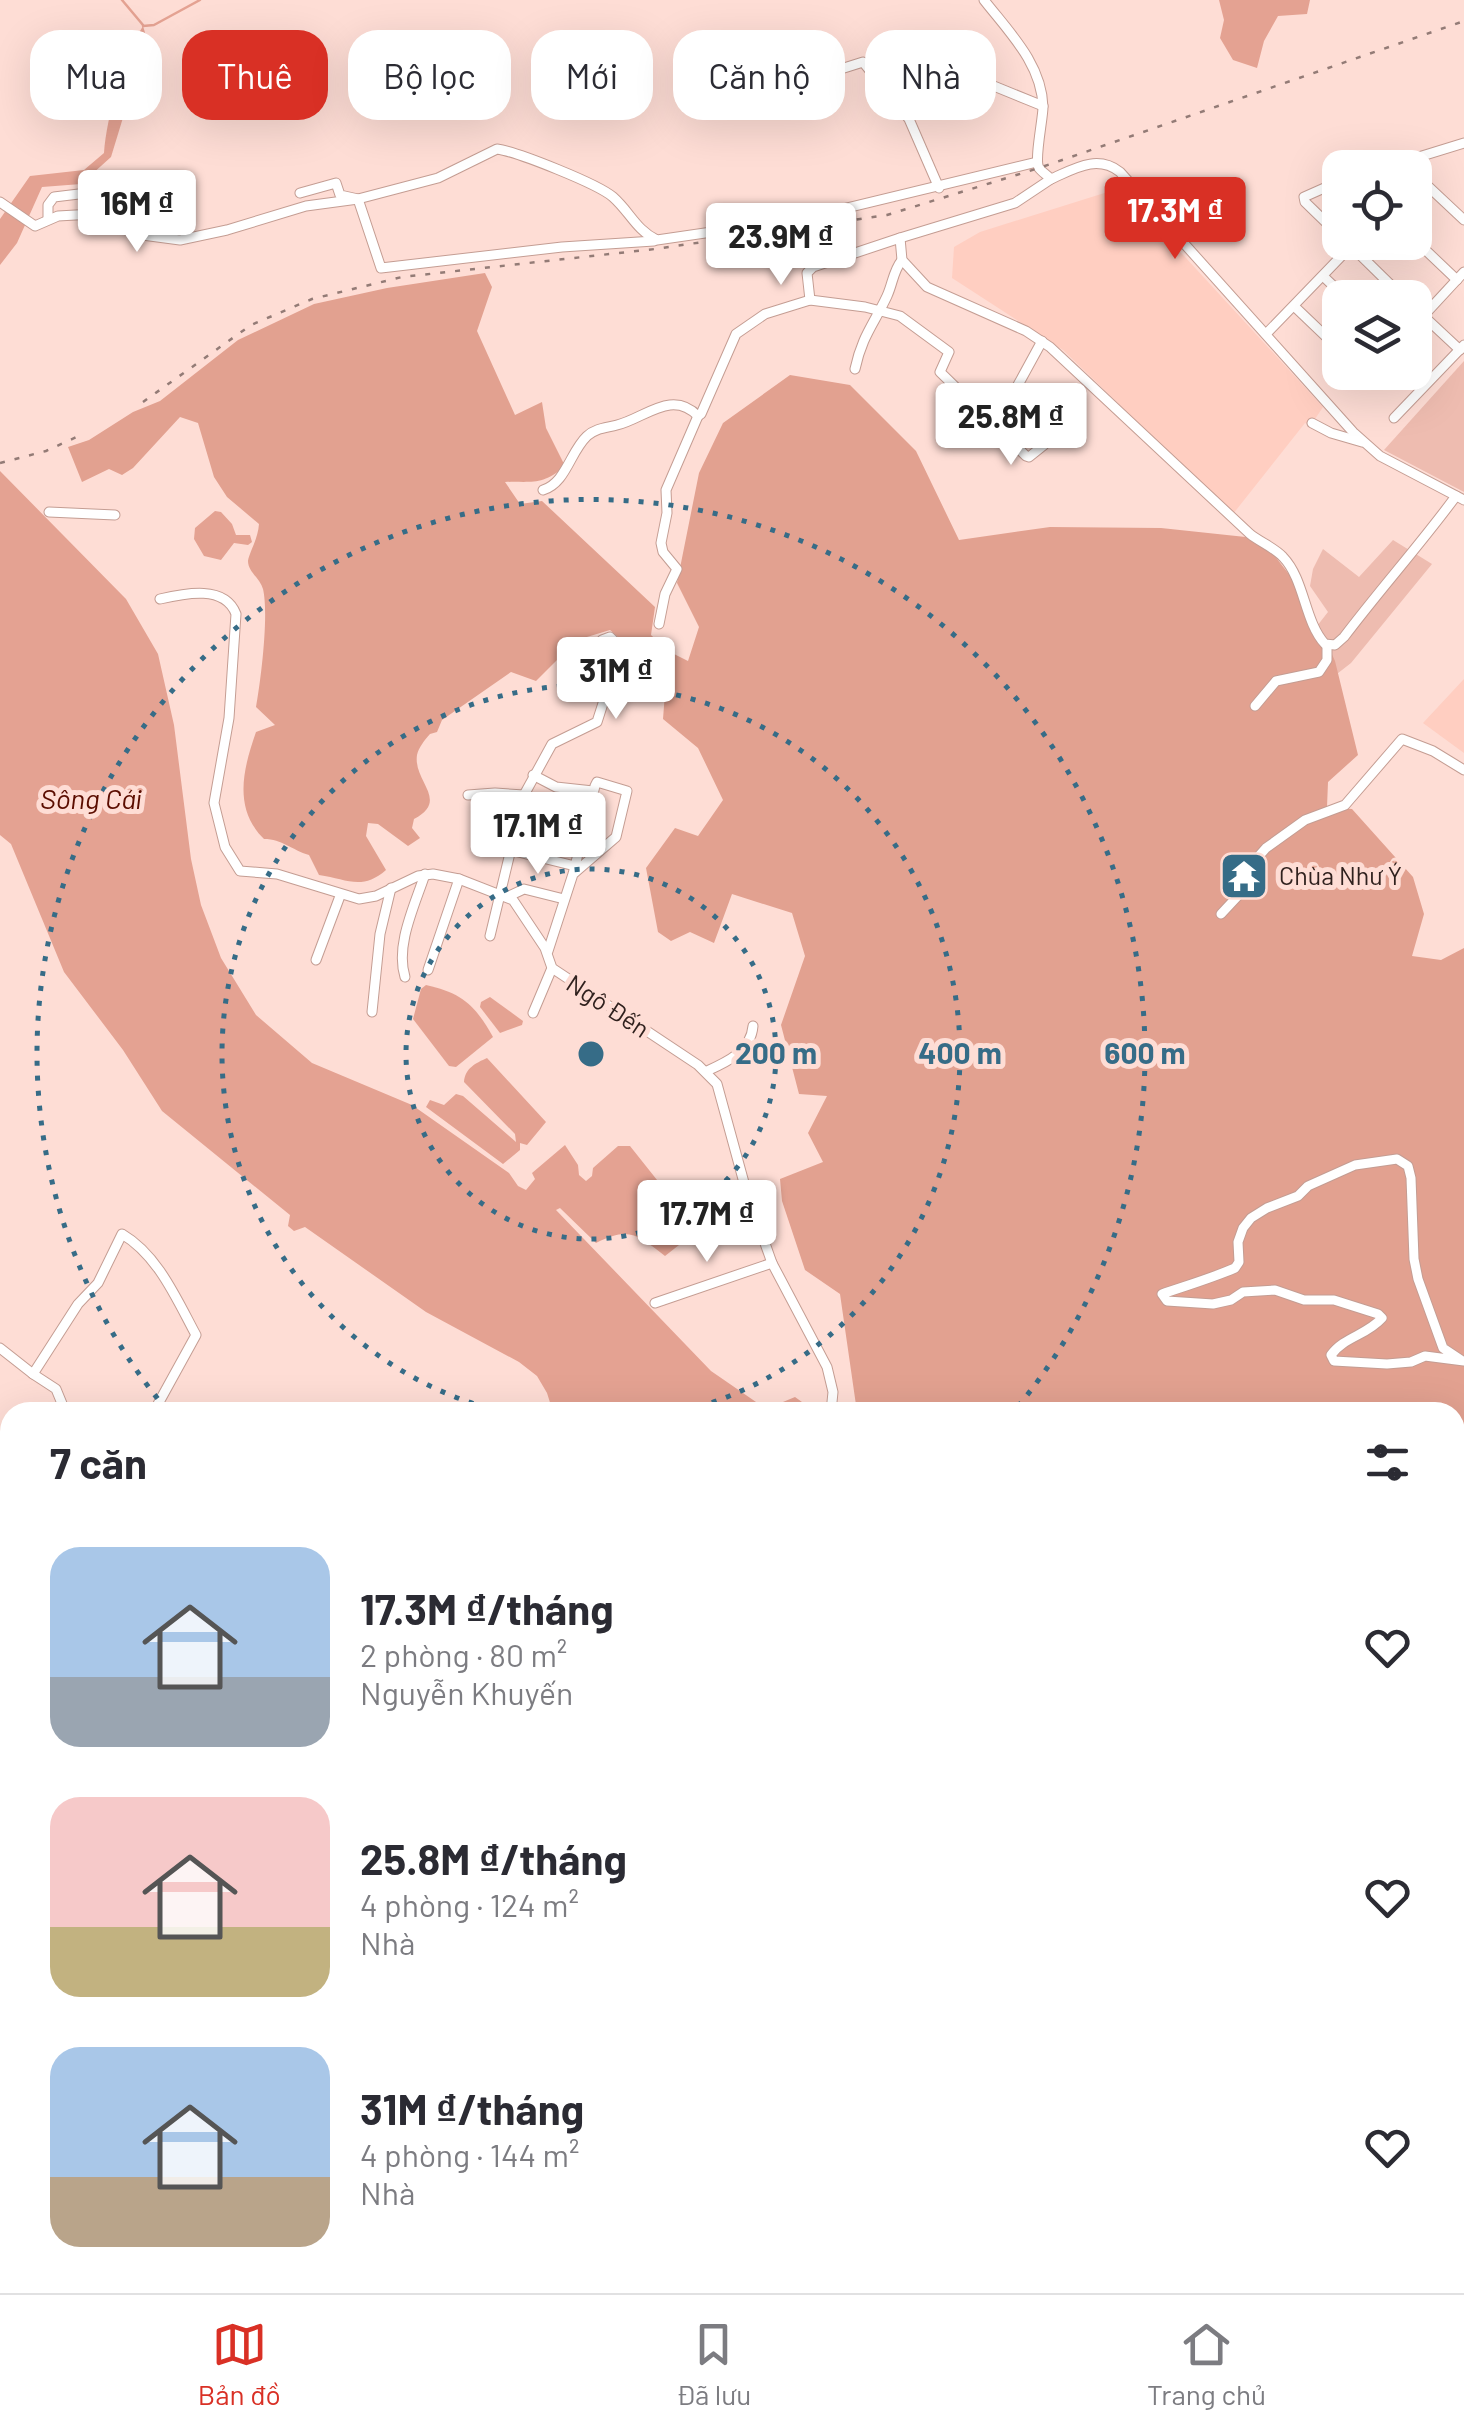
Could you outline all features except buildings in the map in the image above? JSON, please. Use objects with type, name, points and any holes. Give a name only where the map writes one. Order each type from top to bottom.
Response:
[{"type":"street","points":[[984,0],[1034,67],[1043,106],[1037,162],[1051,179]]},
{"type":"street","points":[[845,68],[863,62],[901,106],[939,188]]},
{"type":"street","points":[[996,87],[1043,106]]},
{"type":"street","points":[[1432,156],[1462,145]]},
{"type":"street","points":[[0,202],[34,226],[48,218],[80,214],[136,234],[172,241],[227,230],[306,206],[358,200],[438,178],[491,150],[504,150],[609,194],[640,230],[657,240]]},
{"type":"street","points":[[358,200],[382,268],[657,240],[801,219],[1037,162]]},
{"type":"street","points":[[810,300],[809,270],[882,241],[1015,203],[1051,179],[1090,163],[1112,166],[1365,442],[1380,456],[1460,498],[1430,534],[1413,547],[1402,569],[1344,637],[1328,646]]},
{"type":"street","points":[[300,193],[336,183],[340,195],[358,200]]},
{"type":"street","points":[[1322,189],[1304,197],[1322,219]]},
{"type":"street","points":[[1432,190],[1464,220]]},
{"type":"street","points":[[48,218],[48,205],[54,196],[87,193],[106,208],[100,218]]},
{"type":"street","points":[[900,238],[902,260],[913,274],[941,295],[1004,320],[1042,341],[1074,366],[1250,534],[1280,554],[1290,567],[1316,634],[1328,646],[1328,660],[1319,672],[1308,677],[1276,682],[1255,706]]},
{"type":"street","points":[[469,242],[470,258]]},
{"type":"street","points":[[1432,253],[1461,276],[1432,301]]},
{"type":"street","points":[[855,369],[864,334],[886,300],[894,271],[902,260]]},
{"type":"street","points":[[1266,334],[1338,260]]},
{"type":"street","points":[[1367,260],[1386,280]]},
{"type":"street","points":[[1324,277],[1327,280]]},
{"type":"street","points":[[659,624],[665,594],[677,569],[663,552],[661,543],[667,513],[666,490],[736,334],[766,314],[810,300],[878,310],[906,319],[950,352],[940,372],[1028,457],[1044,445]]},
{"type":"street","points":[[1295,307],[1322,333]]},
{"type":"street","points":[[1394,418],[1462,348],[1432,323]]},
{"type":"street","points":[[992,422],[1042,341]]},
{"type":"street","points":[[543,490],[558,482],[584,439],[598,429],[665,405],[686,406],[698,416]]},
{"type":"street","points":[[1312,423],[1331,433],[1365,442]]},
{"type":"street","points":[[49,512],[115,515]]},
{"type":"street","points":[[160,599],[219,594],[236,614],[229,718],[214,793],[217,820],[228,855],[240,871],[277,874],[340,896],[367,899],[425,874],[460,880],[503,895],[524,889],[564,900]]},
{"type":"street","points":[[490,936],[503,895],[524,795],[533,775],[552,744],[596,722],[606,694],[590,674],[606,636],[653,678]]},
{"type":"street","points":[[1221,914],[1249,884],[1251,864],[1266,848],[1305,820],[1344,805],[1402,739],[1464,770]]},
{"type":"street","points":[[533,775],[556,787],[595,786],[628,793],[616,836],[574,870]]},
{"type":"street","points":[[548,952],[595,786]]},
{"type":"street","points":[[468,795],[524,795]]},
{"type":"street","points":[[520,814],[583,832]]},
{"type":"street","points":[[510,850],[574,870]]},
{"type":"street","points":[[405,978],[402,968],[406,935],[425,874]]},
{"type":"street","points":[[428,970],[460,880]]},
{"type":"street","points":[[372,1012],[380,934],[391,888]]},
{"type":"street","name":"Ngô Đến","points":[[503,895],[519,906],[548,952],[552,968],[707,1072]]},
{"type":"street","points":[[316,960],[340,896]]},
{"type":"street","points":[[533,1013],[552,968]]},
{"type":"street","points":[[753,1026],[748,1044],[733,1058],[707,1072],[721,1092],[746,1190],[772,1264],[827,1367],[834,1392],[832,1402]]},
{"type":"street","points":[[1397,1158],[1408,1166],[1411,1178],[1418,1279],[1442,1348],[1462,1361],[1425,1356],[1387,1364],[1334,1360],[1331,1356],[1336,1348],[1382,1318],[1334,1300],[1311,1301],[1288,1297],[1278,1290],[1265,1290],[1244,1292],[1232,1300],[1207,1305],[1167,1301],[1162,1294],[1235,1268],[1243,1228],[1267,1208],[1355,1165],[1397,1158]]},
{"type":"street","points":[[32,1374],[78,1304],[98,1283],[122,1234],[146,1251],[196,1336],[159,1402]]},
{"type":"street","points":[[655,1303],[772,1264]]},
{"type":"street","points":[[0,1348],[56,1389],[61,1402]]},
{"type":"shaded area","points":[[1121,191],[1186,258],[1323,407],[1311,425],[1305,423],[1233,514],[1063,350],[952,278],[954,247],[980,232]]},
{"type":"shaded area","points":[[485,273],[492,287],[477,331],[515,415],[542,402],[546,428],[565,466],[543,480],[505,482],[520,504],[542,501],[655,607],[651,635],[668,651],[688,661],[699,627],[677,583],[699,473],[723,423],[790,375],[850,385],[916,451],[959,540],[1050,527],[1161,528],[1264,542],[1305,595],[1335,661],[1358,755],[1328,782],[1327,807],[1352,809],[1413,877],[1424,914],[1412,956],[1441,960],[1464,948],[1464,1402],[856,1402],[840,1294],[805,1270],[782,1201],[780,1179],[823,1162],[808,1133],[827,1096],[799,1094],[781,1025],[805,956],[792,913],[732,894],[714,943],[690,932],[671,941],[658,932],[646,868],[675,828],[698,836],[723,800],[698,748],[663,719],[666,680],[610,630],[577,640],[536,681],[511,672],[442,720],[417,755],[430,798],[424,812],[414,819],[412,828],[420,838],[408,846],[378,824],[368,823],[366,836],[386,870],[377,876],[354,882],[319,875],[309,855],[264,839],[254,827],[244,802],[247,760],[256,732],[275,725],[256,707],[265,600],[248,561],[259,524],[227,497],[214,477],[198,423],[180,417],[122,475],[109,469],[82,482],[68,447],[89,440],[133,412],[160,401],[238,340],[314,304]]},
{"type":"shaded area","points":[[1464,361],[1464,492],[1384,450]]},
{"type":"shaded area","points":[[1393,540],[1432,564],[1351,663],[1324,684],[1292,658],[1328,612],[1310,586],[1313,569],[1323,549],[1359,577]]},
{"type":"shaded area","points":[[1464,679],[1464,753],[1423,723]]},
{"type":"water","points":[[1219,0],[1310,0],[1307,14],[1278,16],[1264,41],[1257,68],[1233,60],[1220,38],[1224,20]]},
{"type":"water","points":[[122,120],[111,157],[81,184],[42,187],[17,243],[0,265],[0,219],[30,176],[84,170],[104,153],[109,122]]},
{"type":"water","name":"Sông Cái","points":[[0,471],[126,599],[158,654],[174,725],[191,859],[201,905],[221,958],[256,1015],[312,1063],[412,1105],[509,1173],[526,1190],[535,1179],[532,1173],[565,1145],[578,1165],[579,1175],[586,1181],[593,1168],[618,1146],[630,1146],[661,1185],[659,1200],[676,1210],[684,1223],[679,1245],[665,1256],[633,1235],[617,1235],[596,1243],[560,1208],[556,1210],[711,1371],[756,1402],[550,1402],[537,1376],[519,1362],[426,1312],[305,1227],[294,1231],[288,1226],[290,1215],[162,1111],[123,1050],[64,972],[11,844],[0,835]]},
{"type":"water","points":[[215,511],[232,524],[236,535],[250,535],[252,542],[234,543],[221,560],[204,556],[194,539],[195,528]]},
{"type":"water","points":[[426,985],[466,1002],[493,1037],[456,1067],[449,1066],[413,1019],[421,989]]},
{"type":"water","points":[[490,997],[523,1021],[522,1025],[500,1033],[480,1007]]},
{"type":"water","points":[[487,1058],[546,1122],[527,1145],[520,1143],[520,1150],[503,1164],[426,1107],[430,1100],[444,1105],[456,1094],[463,1096],[516,1142],[515,1134],[464,1082],[469,1070]]},
{"type":"waterway","points":[[122,0],[143,25]]},
{"type":"waterway","points":[[143,26],[154,25],[200,0]]},
{"type":"railway","points":[[143,402],[251,325],[312,299],[402,277],[655,249],[887,215],[1039,168],[1464,21]]},
{"type":"railway","points":[[0,463],[46,451],[83,434]]},
{"type":"place","name":"Chùa Như Ý","points":[[1244,876]]}]
